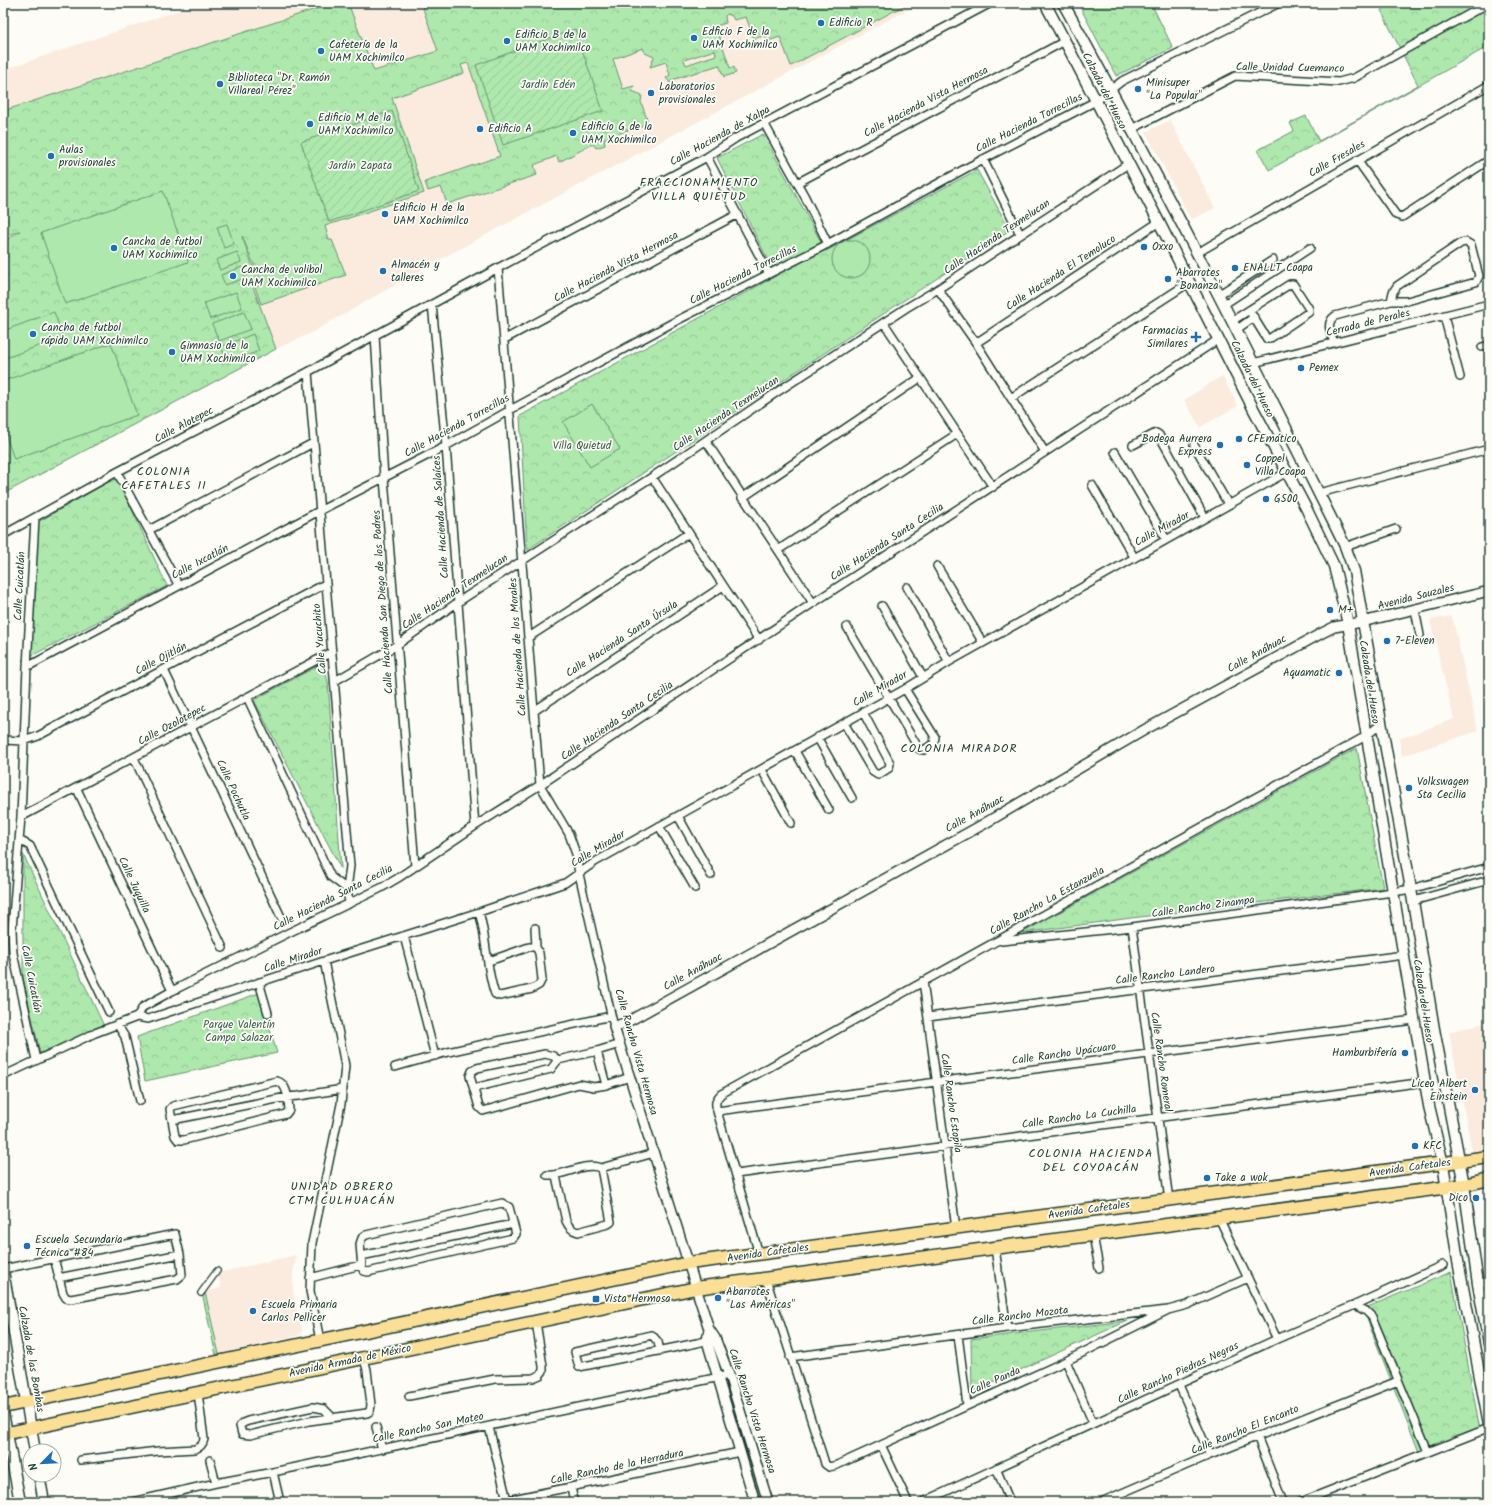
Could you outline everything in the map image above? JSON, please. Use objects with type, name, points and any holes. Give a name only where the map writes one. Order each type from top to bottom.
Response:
[{"type":"main road","name":"Calzada del Hueso","points":[[1045,3],[1128,164],[1160,222],[1334,566],[1348,624],[1429,1106],[1443,1164],[1458,1261],[1489,1425]]},
{"type":"main road","name":"Calzada del Hueso","points":[[1064,3],[1111,89],[1234,325],[1319,493],[1345,547],[1354,571],[1411,889],[1434,1029],[1460,1161],[1478,1284],[1489,1344]]},
{"type":"main road","name":"Avenida Cafetales","points":[[689,1263],[1489,1157]]},
{"type":"main road","points":[[696,1288],[1464,1185],[1489,1179]]},
{"type":"main road","points":[[3,1407],[689,1263]]},
{"type":"main road","name":"Calzada de las Bombas","points":[[3,1270],[34,1443]]},
{"type":"main road","name":"Avenida Armada de México","points":[[5,1434],[696,1288]]},
{"type":"main road","points":[[3,1413],[5,1434],[20,1501]]},
{"type":"main road","points":[[40,1483],[44,1502]]},
{"type":"street","name":"Calle Hacienda de Xalpa","points":[[375,336],[498,268],[707,157],[736,138],[991,3]]},
{"type":"street","name":"Calle Hacienda Torrecillas","points":[[384,478],[446,446],[676,320],[828,244],[982,159],[1096,101],[1122,81],[1279,3]]},
{"type":"street","name":"Calle Unidad Cuemanco","points":[[1132,129],[1235,76],[1339,82],[1354,78],[1489,3]]},
{"type":"street","name":"Calle Hacienda Vista Hermosa","points":[[797,183],[1065,41]]},
{"type":"street","name":"Calle Fresales","points":[[1197,253],[1489,85]]},
{"type":"street","points":[[764,124],[797,183],[828,244]]},
{"type":"street","points":[[707,157],[769,274]]},
{"type":"street","points":[[982,159],[1020,234]]},
{"type":"street","points":[[1357,160],[1396,215],[1402,217],[1489,160]]},
{"type":"street","name":"Calle Hacienda Texmelucan","points":[[335,681],[397,645],[458,602],[652,477],[780,390],[938,289],[1128,164]]},
{"type":"street","name":"Calle Hacienda Vista Hermosa","points":[[505,339],[738,214]]},
{"type":"street","name":"Calle Hacienda El Temoluco","points":[[976,343],[1160,222]]},
{"type":"street","points":[[1334,343],[1329,327],[1330,321],[1333,317],[1391,301],[1407,301],[1476,282],[1479,276],[1471,245],[1466,242],[1461,243],[1397,286],[1393,292],[1391,301]]},
{"type":"street","points":[[1221,300],[1310,248]]},
{"type":"street","points":[[1221,300],[1272,260]]},
{"type":"street","name":"Calle Hacienda de los Morales","points":[[498,268],[505,339],[540,785]]},
{"type":"street","points":[[1011,398],[1190,282]]},
{"type":"street","points":[[1234,325],[1249,310],[1290,284],[1293,284],[1309,309],[1309,312],[1267,339],[1249,310]]},
{"type":"street","points":[[938,289],[976,343],[1045,452]]},
{"type":"street","name":"Calle Hacienda de Salaíces","points":[[432,304],[446,446],[475,826]]},
{"type":"street","name":"Cerrada de Perales","points":[[1253,363],[1489,304]]},
{"type":"street","points":[[1444,316],[1460,377]]},
{"type":"street","points":[[1234,325],[1254,317]]},
{"type":"street","points":[[884,323],[992,487]]},
{"type":"street","name":"Calle Alotepec","points":[[3,535],[117,472],[375,336]]},
{"type":"street","name":"Calle Hacienda San Diego de los Padres","points":[[375,336],[384,478],[415,866]]},
{"type":"street","name":"Calle Hacienda Santa Cecilia","points":[[3,1076],[117,1024],[136,1017],[143,1007],[172,991],[381,888],[1219,338]]},
{"type":"street","name":"Calle Yucuchito","points":[[308,372],[350,866],[347,889],[349,904]]},
{"type":"street","points":[[742,498],[920,378]]},
{"type":"street","points":[[1133,445],[1152,434],[1156,433],[1159,435],[1205,518]]},
{"type":"street","points":[[778,550],[957,434]]},
{"type":"street","points":[[706,441],[742,498],[814,603]]},
{"type":"street","points":[[149,530],[313,443]]},
{"type":"street","points":[[1194,445],[1228,504]]},
{"type":"street","points":[[1319,493],[1489,449]]},
{"type":"street","points":[[1115,452],[1166,539]]},
{"type":"street","points":[[117,472],[179,586]]},
{"type":"street","name":"Calle Mirador","points":[[136,1017],[148,1019],[565,883],[595,862],[762,770],[949,662],[1287,472]]},
{"type":"street","points":[[652,477],[759,640]]},
{"type":"street","name":"Calle Ixcatlán","points":[[27,667],[319,511],[384,478]]},
{"type":"street","points":[[1092,485],[1134,557]]},
{"type":"street","name":"Calle Cuicatlán","points":[[35,518],[21,817],[12,929],[13,953],[36,1060]]},
{"type":"street","points":[[1345,547],[1396,529]]},
{"type":"street","points":[[529,637],[689,533]]},
{"type":"street","points":[[937,566],[983,643]]},
{"type":"street","name":"Calle Ojitlán","points":[[3,740],[24,741],[38,736],[325,584]]},
{"type":"street","name":"Calle Hacienda Santa Úrsula","points":[[534,710],[723,586]]},
{"type":"street","points":[[907,587],[949,662]]},
{"type":"street","name":"Avenida Sauzales","points":[[1348,624],[1415,610],[1489,591]]},
{"type":"street","points":[[882,606],[923,677]]},
{"type":"street","points":[[1415,610],[1420,635]]},
{"type":"street","name":"Calle Anáhuac","points":[[614,1027],[629,1021],[744,958],[982,825],[1185,707],[1322,633],[1334,627],[1348,624]]},
{"type":"street","points":[[847,627],[919,749],[924,750],[934,744],[935,737],[905,688]]},
{"type":"street","name":"Calle Ozolotepec","points":[[21,817],[77,789],[332,652]]},
{"type":"street","name":"Calle Pochutla","points":[[164,670],[282,919]]},
{"type":"street","points":[[247,697],[331,877],[347,889]]},
{"type":"street","points":[[844,723],[873,772],[878,775],[889,768],[890,763],[863,712]]},
{"type":"street","name":"Calle Rancho La Estanzuela","points":[[716,1111],[715,1104],[721,1094],[1366,736],[1381,724]]},
{"type":"street","points":[[817,737],[852,798]]},
{"type":"street","points":[[795,751],[829,810]]},
{"type":"street","points":[[134,758],[223,948]]},
{"type":"street","points":[[762,770],[791,823]]},
{"type":"street","name":"Calle Rancho Vista Hermosa","points":[[540,785],[570,834],[576,854],[579,874],[614,1027],[709,1329],[718,1378],[755,1502]]},
{"type":"street","name":"Calle Juquilla","points":[[77,789],[172,991]]},
{"type":"street","points":[[678,816],[710,875]]},
{"type":"street","points":[[659,826],[695,888]]},
{"type":"street","points":[[19,840],[30,846],[109,1012]]},
{"type":"street","name":"Calle Rancho Zinampa","points":[[998,941],[1132,927],[1393,892],[1411,889],[1489,867]]},
{"type":"street","points":[[1456,876],[1460,888]]},
{"type":"street","points":[[1413,901],[1489,880]]},
{"type":"street","points":[[479,912],[495,994],[500,996],[532,989],[539,985],[542,979],[539,953],[536,947],[535,928]]},
{"type":"street","name":"Calle Rancho Romeral","points":[[1132,927],[1148,1054],[1169,1200]]},
{"type":"street","points":[[404,936],[435,1056]]},
{"type":"street","points":[[489,961],[530,947],[536,947]]},
{"type":"street","name":"Calle Rancho Landero","points":[[928,1017],[1404,956]]},
{"type":"street","points":[[320,1340],[310,1291],[312,1243],[343,1089],[345,1066],[324,961]]},
{"type":"street","name":"Calle Rancho Estopila","points":[[923,981],[956,1228]]},
{"type":"street","points":[[259,982],[268,1014]]},
{"type":"street","points":[[395,1067],[448,1052],[611,1016]]},
{"type":"street","name":"Calle Rancho Upácuaro","points":[[716,1111],[1414,1020]]},
{"type":"street","points":[[117,1024],[125,1037],[140,1101]]},
{"type":"street","points":[[474,1088],[551,1069],[558,1060],[620,1044]]},
{"type":"street","points":[[596,1051],[606,1086]]},
{"type":"street","points":[[558,1060],[553,1056],[544,1054],[477,1068],[472,1071],[470,1076],[479,1107],[483,1111],[579,1084],[594,1087],[606,1086],[630,1077]]},
{"type":"street","points":[[277,1081],[284,1085],[287,1097],[289,1110],[286,1114],[184,1140],[178,1140],[175,1136],[170,1109],[173,1106],[277,1081]]},
{"type":"street","name":"Calle Rancho La Cuchilla","points":[[736,1174],[1425,1082]]},
{"type":"street","points":[[172,1120],[287,1097],[343,1089]]},
{"type":"street","points":[[716,1111],[759,1254]]},
{"type":"street","points":[[547,1175],[556,1176],[563,1172],[588,1166],[601,1168],[654,1153]]},
{"type":"street","points":[[556,1176],[566,1221],[569,1228],[578,1232],[611,1222],[601,1168]]},
{"type":"street","points":[[502,1203],[509,1207],[514,1224],[516,1234],[511,1239],[368,1272],[364,1271],[361,1265],[361,1241],[366,1236],[502,1203]]},
{"type":"street","points":[[1219,1218],[1277,1339]]},
{"type":"street","points":[[361,1256],[514,1224]]},
{"type":"street","points":[[3,1270],[54,1258],[175,1234],[180,1254],[182,1275],[177,1279],[71,1299],[66,1298],[63,1293],[54,1258]]},
{"type":"street","points":[[1093,1235],[1099,1268]]},
{"type":"street","points":[[995,1248],[1007,1328]]},
{"type":"street","points":[[58,1278],[180,1254]]},
{"type":"street","points":[[310,1278],[361,1265]]},
{"type":"street","name":"Calle Rancho Piedras Negras","points":[[922,1502],[1277,1339],[1443,1265]]},
{"type":"street","points":[[201,1293],[217,1271]]},
{"type":"street","name":"Calle Rancho Mozota","points":[[790,1357],[1007,1328],[1168,1310],[1187,1305],[1248,1278]]},
{"type":"street","points":[[766,1279],[790,1357]]},
{"type":"street","points":[[1478,1284],[1489,1281]]},
{"type":"street","points":[[1356,1305],[1372,1317],[1428,1452]]},
{"type":"street","name":"Calle Panda","points":[[790,1357],[825,1464],[829,1467],[833,1467],[1066,1361],[1168,1310]]},
{"type":"street","points":[[408,1396],[495,1379],[533,1378],[540,1375],[543,1371],[543,1366],[536,1322]]},
{"type":"street","points":[[660,1351],[658,1342],[652,1335],[575,1352],[579,1367],[660,1351],[711,1340]]},
{"type":"street","points":[[958,1335],[967,1405]]},
{"type":"street","name":"Calle Rancho Vista Hermosa","points":[[711,1340],[729,1375],[768,1502]]},
{"type":"street","points":[[332,1417],[324,1409],[313,1407],[248,1421],[240,1426],[242,1434],[250,1436],[309,1421],[363,1414],[370,1411],[371,1405],[364,1358]]},
{"type":"street","points":[[1066,1361],[1093,1424]]},
{"type":"street","name":"Calle Rancho San Mateo","points":[[132,1502],[729,1375]]},
{"type":"street","name":"Calle Rancho El Encanto","points":[[1101,1502],[1116,1499],[1210,1455],[1398,1381]]},
{"type":"street","points":[[1179,1385],[1210,1455]]},
{"type":"street","points":[[81,1460],[158,1451],[195,1449],[203,1444],[204,1435],[198,1393]]},
{"type":"street","points":[[376,1427],[382,1449]]},
{"type":"street","points":[[489,1427],[506,1500]]},
{"type":"street","points":[[1301,1502],[1489,1428]]},
{"type":"street","points":[[1257,1436],[1283,1502]]},
{"type":"street","points":[[881,1445],[908,1502]]},
{"type":"street","name":"Calle Rancho de la Herradura","points":[[498,1502],[740,1452]]},
{"type":"street","points":[[210,1460],[216,1483]]},
{"type":"street","points":[[996,1468],[1010,1502]]},
{"type":"street","points":[[273,1472],[280,1502]]},
{"type":"street","points":[[751,1488],[763,1485]]},
{"type":"street","points":[[571,1487],[574,1502]]},
{"type":"street","points":[[9,1502],[20,1501]]},
{"type":"shaded area","points":[[200,3],[920,3],[437,261],[309,334],[276,349],[3,494],[3,70]]},
{"type":"shaded area","points":[[1170,120],[1215,208],[1191,220],[1146,132]]},
{"type":"shaded area","points":[[1222,376],[1238,406],[1200,427],[1184,400]]},
{"type":"shaded area","points":[[1452,616],[1478,731],[1402,756],[1399,739],[1454,719],[1430,620]]},
{"type":"shaded area","name":"Liceo Albert Einstein","points":[[1489,1022],[1489,1149],[1472,1151],[1449,1032]]},
{"type":"shaded area","name":"Escuela Primaria Carlos Pellicer","points":[[296,1255],[293,1274],[293,1292],[302,1330],[300,1335],[219,1354],[205,1292],[221,1288],[218,1273]]},
{"type":"green space","points":[[334,3],[348,3],[374,71],[438,51],[421,3],[909,3],[791,66],[780,37],[768,41],[765,35],[754,39],[746,17],[734,20],[732,16],[727,14],[725,16],[726,23],[716,26],[730,68],[734,67],[736,73],[724,77],[719,65],[672,80],[670,83],[666,78],[670,75],[666,62],[650,67],[654,57],[645,53],[643,48],[613,59],[623,89],[634,86],[632,91],[642,95],[641,102],[648,122],[635,130],[634,128],[604,139],[605,145],[596,148],[593,144],[559,162],[557,156],[534,165],[537,175],[447,204],[441,187],[428,191],[425,182],[500,156],[468,63],[461,65],[464,73],[392,98],[424,193],[325,226],[329,240],[332,240],[346,275],[261,304],[255,287],[262,284],[242,236],[259,284],[253,287],[276,349],[3,494],[3,242],[20,231],[3,236],[3,111]],"holes":[[[715,50],[716,55],[686,65],[684,60]]]},
{"type":"green space","points":[[1078,3],[1151,3],[1173,48],[1116,76]]},
{"type":"green space","points":[[1395,3],[1489,3],[1489,46],[1269,170],[1258,150],[1294,131],[1290,123],[1306,116],[1319,141],[1418,85],[1381,10]]},
{"type":"green space","name":"Jardín Edén","points":[[575,29],[603,111],[503,145],[476,65]]},
{"type":"green space","name":"Jardín Zapata","points":[[392,111],[419,191],[329,222],[301,142]]},
{"type":"green space","name":"Villa Quietud","points":[[763,134],[826,251],[977,170],[1010,230],[527,550],[520,416],[776,276],[717,158]]},
{"type":"green space","name":"Cancha de futbol UAM Xochimilco","points":[[163,191],[188,262],[65,304],[41,233]]},
{"type":"green space","name":"Cancha de volibol UAM Xochimilco","points":[[227,224],[234,244],[224,248],[217,227]]},
{"type":"green space","points":[[851,240],[864,246],[870,259],[864,272],[851,278],[838,272],[832,259],[838,246]]},
{"type":"green space","name":"Cancha de volibol UAM Xochimilco","points":[[237,252],[241,262],[220,270],[216,260]]},
{"type":"green space","name":"Cancha de volibol UAM Xochimilco","points":[[242,267],[245,278],[225,285],[221,275]]},
{"type":"green space","points":[[236,292],[242,308],[210,319],[204,303]]},
{"type":"green space","name":"Cancha de futbol rápido UAM Xochimilco","points":[[54,312],[63,337],[3,359],[3,331]]},
{"type":"green space","points":[[244,312],[251,329],[219,341],[212,324]]},
{"type":"green space","points":[[253,334],[259,351],[228,363],[221,347]]},
{"type":"green space","points":[[111,343],[137,415],[14,459],[3,427],[3,381]]},
{"type":"green space","points":[[592,404],[620,449],[590,467],[563,422]]},
{"type":"green space","points":[[117,477],[167,586],[31,656],[38,522]]},
{"type":"green space","points":[[323,663],[328,682],[341,869],[254,700]]},
{"type":"green space","points":[[1357,748],[1383,888],[1131,918],[1022,933]]},
{"type":"green space","points":[[23,854],[104,1026],[40,1053],[23,977]]},
{"type":"green space","name":"Parque Valentín Campa Salazar","points":[[259,993],[277,1053],[145,1081],[137,1037]]},
{"type":"green space","points":[[1451,1272],[1480,1430],[1419,1452],[1363,1309]]},
{"type":"green space","points":[[205,1292],[219,1354],[216,1355],[202,1293]]},
{"type":"green space","points":[[1127,1321],[972,1392],[971,1339]]},
{"type":"place","name":"Edificio R","points":[[821,23]]},
{"type":"place","name":"Edficio F de la UAM Xochimilco","points":[[694,38]]},
{"type":"place","name":"Edificio B de la UAM Xochimilco","points":[[507,41]]},
{"type":"place","name":"Cafetería de la UAM Xochimilco","points":[[321,51]]},
{"type":"place","name":"Biblioteca \"Dr. Ramón Villareal Pérez\"","points":[[220,84]]},
{"type":"place","name":"Minisuper \"La Popular\"","points":[[1138,89]]},
{"type":"place","name":"Laboratorios provisionales","points":[[651,93]]},
{"type":"place","name":"Edificio M de la UAM Xochimilco","points":[[310,124]]},
{"type":"place","name":"Edificio A","points":[[480,129]]},
{"type":"place","name":"Edificio G de la UAM Xochimilco","points":[[573,133]]},
{"type":"place","name":"Aulas provisionales","points":[[51,156]]},
{"type":"place","name":"Edificio H de la UAM Xochimilco","points":[[385,214]]},
{"type":"place","name":"Oxxo","points":[[1144,247]]},
{"type":"place","name":"Cancha de futbol UAM Xochimilco","points":[[114,248]]},
{"type":"place","name":"ENALLT Coapa","points":[[1235,268]]},
{"type":"place","name":"Almacén y talleres","points":[[383,271]]},
{"type":"place","name":"Cancha de volibol UAM Xochimilco","points":[[233,276]]},
{"type":"place","name":"Abarrotes \"Bonanza\"","points":[[1168,279]]},
{"type":"place","name":"Cancha de futbol rápido UAM Xochimilco","points":[[33,334]]},
{"type":"place","name":"Farmacias Similares","points":[[1196,337]]},
{"type":"place","name":"Gimnasio de la UAM Xochimilco","points":[[172,352]]},
{"type":"place","name":"Pemex","points":[[1301,368]]},
{"type":"place","name":"CFEmático","points":[[1239,439]]},
{"type":"place","name":"Bodega Aurrera Express","points":[[1220,445]]},
{"type":"place","name":"Coppel Villa Coapa","points":[[1247,465]]},
{"type":"place","name":"G500","points":[[1266,499]]},
{"type":"place","name":"M+","points":[[1330,610]]},
{"type":"place","name":"7-Eleven","points":[[1387,641]]},
{"type":"place","name":"Aquamatic","points":[[1339,673]]},
{"type":"place","name":"Volkswagen Sta Cecilia","points":[[1409,788]]},
{"type":"place","name":"Hamburbifería","points":[[1405,1053]]},
{"type":"place","name":"Liceo Albert Einstein","points":[[1475,1090]]},
{"type":"place","name":"KFC","points":[[1415,1146]]},
{"type":"place","name":"Take a wok","points":[[1207,1178]]},
{"type":"place","name":"Dico","points":[[1476,1198]]},
{"type":"place","name":"Escuela Secundaria Técnica #84","points":[[27,1246]]},
{"type":"place","name":"Abarrotes \"Las Américas\"","points":[[718,1298]]},
{"type":"place","name":"Vista Hermosa","points":[[596,1299]]},
{"type":"place","name":"Escuela Primaria Carlos Pellicer","points":[[253,1311]]},
{"type":"district","name":"FRACCIONAMIENTO VILLA QUIETUD","points":[[699,189]]},
{"type":"district","name":"COLONIA CAFETALES II","points":[[164,478]]},
{"type":"district","name":"COLONIA MIRADOR","points":[[959,748]]},
{"type":"district","name":"COLONIA HACIENDA DEL COYOACÁN","points":[[1091,1160]]},
{"type":"district","name":"UNIDAD OBRERO CTM CULHUACÁN","points":[[342,1193]]}]
